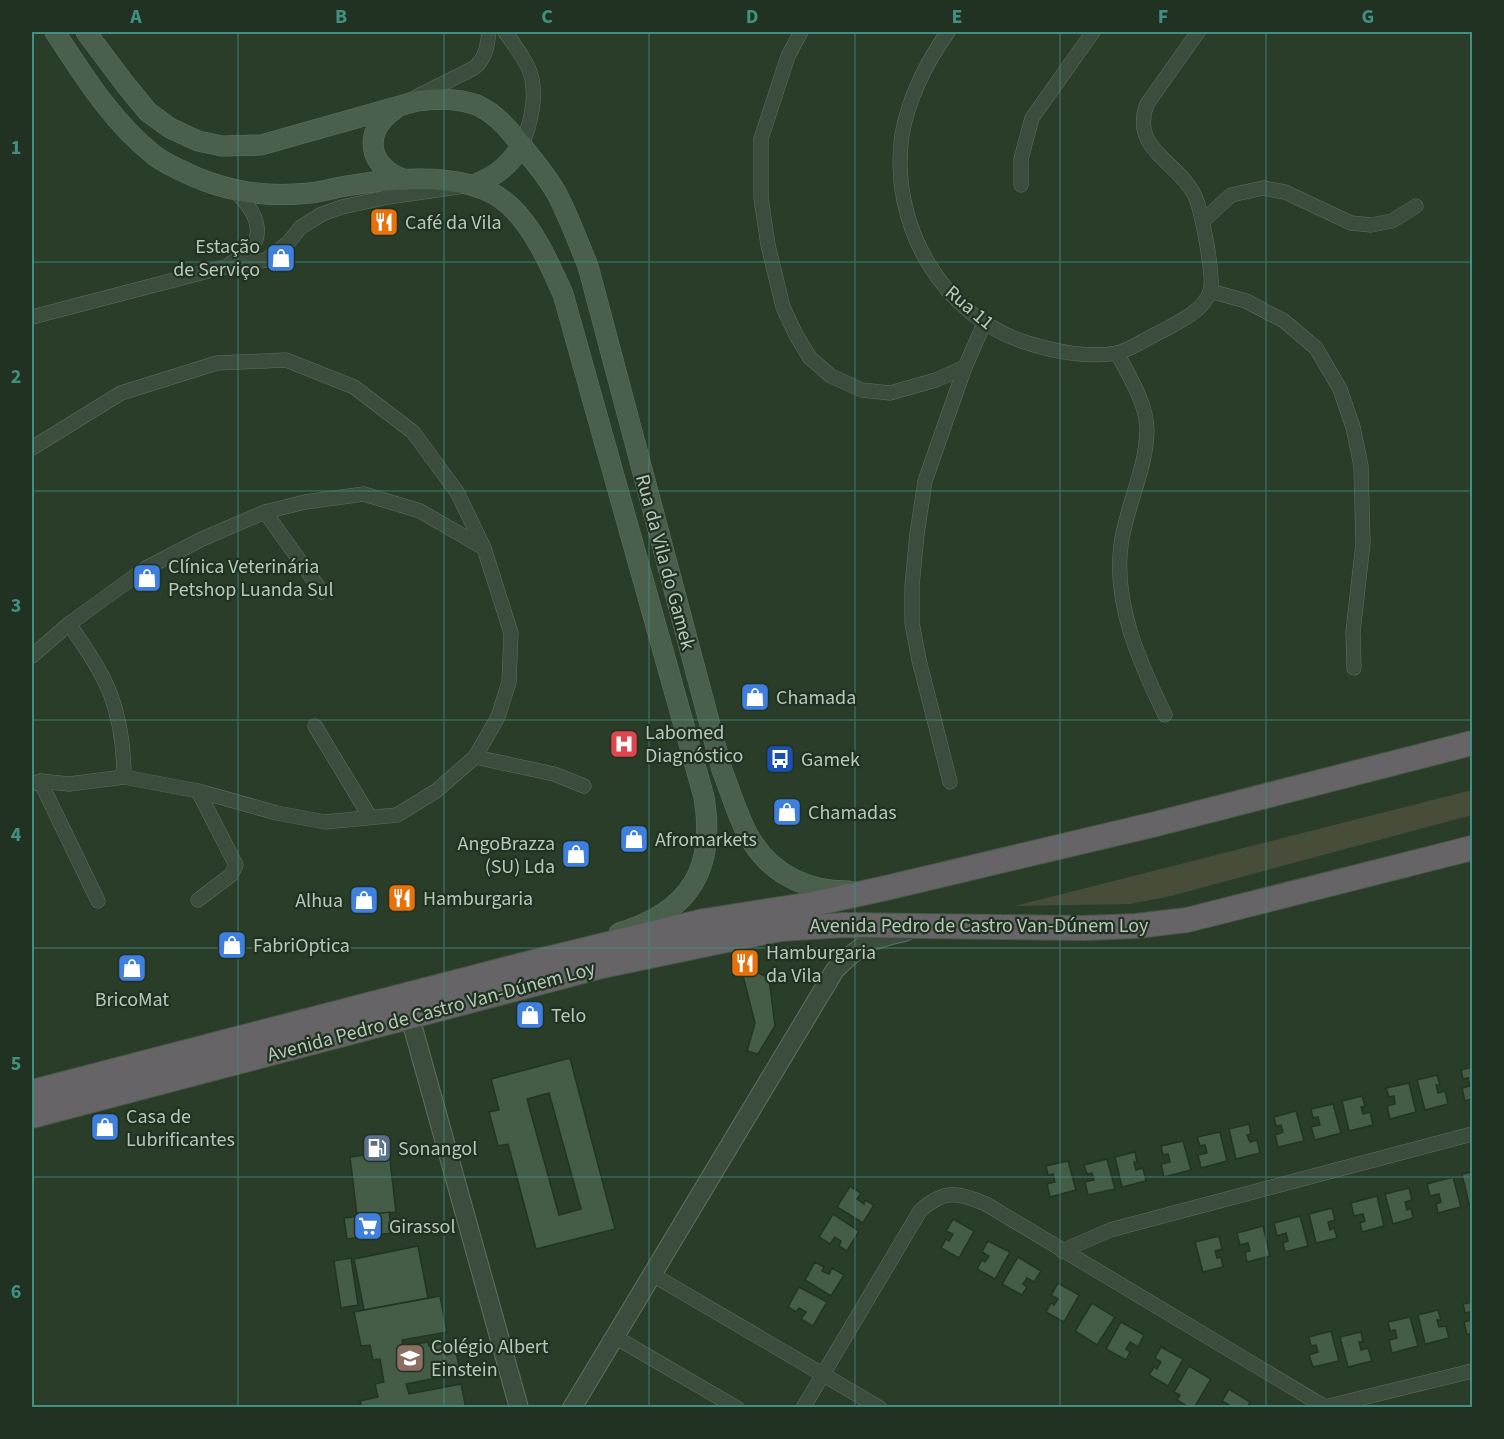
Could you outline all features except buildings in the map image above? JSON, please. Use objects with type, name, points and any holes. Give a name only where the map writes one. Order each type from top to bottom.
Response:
[{"type":"highway","name":"Avenida Pedro de Castro Van-Dúnem Loy","points":[[32,1092],[591,946],[704,921],[813,904],[886,888],[1156,824],[1473,743]]},
{"type":"highway","name":"Avenida Pedro de Castro Van-Dúnem Loy","points":[[32,1116],[602,966],[780,929],[833,925],[1085,928],[1136,926],[1187,920],[1473,848]]},
{"type":"main road","name":"Rua da Vila do Gamek","points":[[55,32],[125,128],[156,157],[187,173],[235,191],[272,195],[311,193],[346,186],[405,180],[439,180],[472,185],[490,191],[507,203],[522,218],[546,258],[563,294],[707,814],[707,840],[703,862],[691,886],[677,904],[659,916],[591,946]]},
{"type":"main road","name":"Rua da Vila do Gamek","points":[[86,32],[148,112],[170,128],[198,141],[222,146],[261,146],[417,101],[437,98],[458,100],[475,105],[491,112],[505,125],[557,193],[588,267],[722,770],[752,842],[764,858],[789,878],[803,885],[843,891],[886,888]]},
{"type":"main road","points":[[397,107],[378,124],[372,148],[384,169],[393,176],[405,180]]},
{"type":"main road","points":[[472,185],[502,170],[514,158],[522,145]]},
{"type":"street","points":[[397,107],[474,68],[481,62],[486,51],[489,32]]},
{"type":"street","points":[[505,32],[529,69],[533,88],[530,127],[522,145]]},
{"type":"street","points":[[801,32],[788,56],[761,139],[760,198],[768,245],[783,307],[796,335],[810,358],[831,376],[862,390],[890,393],[936,380],[965,367]]},
{"type":"street","name":"Rua 11","points":[[948,32],[936,48],[916,89],[903,134],[900,172],[905,210],[921,252],[944,287],[984,324],[1018,340],[1055,351],[1086,354],[1118,353],[1168,328],[1195,312],[1210,291]]},
{"type":"street","points":[[1020,185],[1021,159],[1032,118],[1093,32]]},
{"type":"street","points":[[1198,32],[1147,104],[1142,116],[1142,129],[1156,152],[1194,193],[1203,221],[1209,254],[1210,291],[1246,301],[1284,321],[1316,348],[1340,389],[1353,427],[1361,466],[1363,543],[1353,632],[1354,668]]},
{"type":"street","points":[[32,317],[220,268],[266,260],[288,243],[301,227],[322,214],[388,197],[472,185]]},
{"type":"street","points":[[1203,221],[1231,195],[1263,188],[1285,192],[1352,223],[1371,225],[1392,221],[1416,206]]},
{"type":"street","points":[[220,268],[243,257],[253,244],[259,229],[255,216],[247,203],[235,191]]},
{"type":"street","points":[[950,782],[919,660],[912,623],[912,586],[916,534],[925,481],[965,367],[984,324]]},
{"type":"street","points":[[1118,353],[1141,401],[1147,428],[1143,459],[1121,546],[1121,581],[1126,616],[1142,669],[1165,715]]},
{"type":"street","points":[[32,448],[121,393],[217,363],[286,360],[354,387],[413,432],[457,492],[484,548],[511,633],[509,682],[498,717],[475,757],[436,791],[398,815],[325,822],[277,813],[198,791],[124,777],[69,784],[36,783],[98,901]]},
{"type":"street","points":[[32,656],[69,624],[146,568],[202,538],[265,512],[305,502],[364,494],[420,512],[484,548]]},
{"type":"street","points":[[265,512],[322,592]]},
{"type":"street","points":[[69,624],[94,661],[110,694],[124,756],[124,777]]},
{"type":"street","points":[[315,726],[370,817]]},
{"type":"street","points":[[475,757],[554,774],[584,786]]},
{"type":"street","points":[[198,791],[236,865],[231,875],[198,900]]},
{"type":"street","points":[[572,1407],[835,970],[858,948],[870,941],[908,932],[960,926]]},
{"type":"street","points":[[410,1017],[519,1407]]},
{"type":"street","points":[[1062,1251],[1110,1230],[1473,1134]]},
{"type":"street","points":[[803,1407],[920,1211],[932,1200],[950,1194],[967,1196],[986,1204],[1325,1407],[1473,1371]]},
{"type":"street","points":[[653,1275],[880,1407]]},
{"type":"street","points":[[615,1337],[737,1407]]},
{"type":"green space","points":[[1472,790],[1472,815],[1171,896],[1130,904],[1015,906]]},
{"type":"place","name":"Café da Vila","points":[[384,222]]},
{"type":"place","name":"Estação de Serviço","points":[[281,258]]},
{"type":"place","name":"Clínica Veterinária Petshop Luanda Sul","points":[[147,578]]},
{"type":"place","name":"Chamada","points":[[755,697]]},
{"type":"place","name":"Labomed Diagnóstico","points":[[624,744]]},
{"type":"place","name":"Gamek","points":[[780,759]]},
{"type":"place","name":"Chamadas","points":[[787,812]]},
{"type":"place","name":"Afromarkets","points":[[634,839]]},
{"type":"place","name":"AngoBrazza (SU) Lda","points":[[576,854]]},
{"type":"place","name":"Hamburgaria","points":[[402,898]]},
{"type":"place","name":"Alhua","points":[[364,900]]},
{"type":"place","name":"FabriOptica","points":[[232,945]]},
{"type":"place","name":"Hamburgaria da Vila","points":[[745,963]]},
{"type":"place","name":"BricoMat","points":[[132,968]]},
{"type":"place","name":"Telo","points":[[530,1015]]},
{"type":"place","name":"Casa de Lubrificantes","points":[[105,1127]]},
{"type":"place","name":"Sonangol","points":[[377,1148]]},
{"type":"place","name":"Girassol","points":[[368,1226]]},
{"type":"place","name":"Colégio Albert Einstein","points":[[410,1358]]}]
